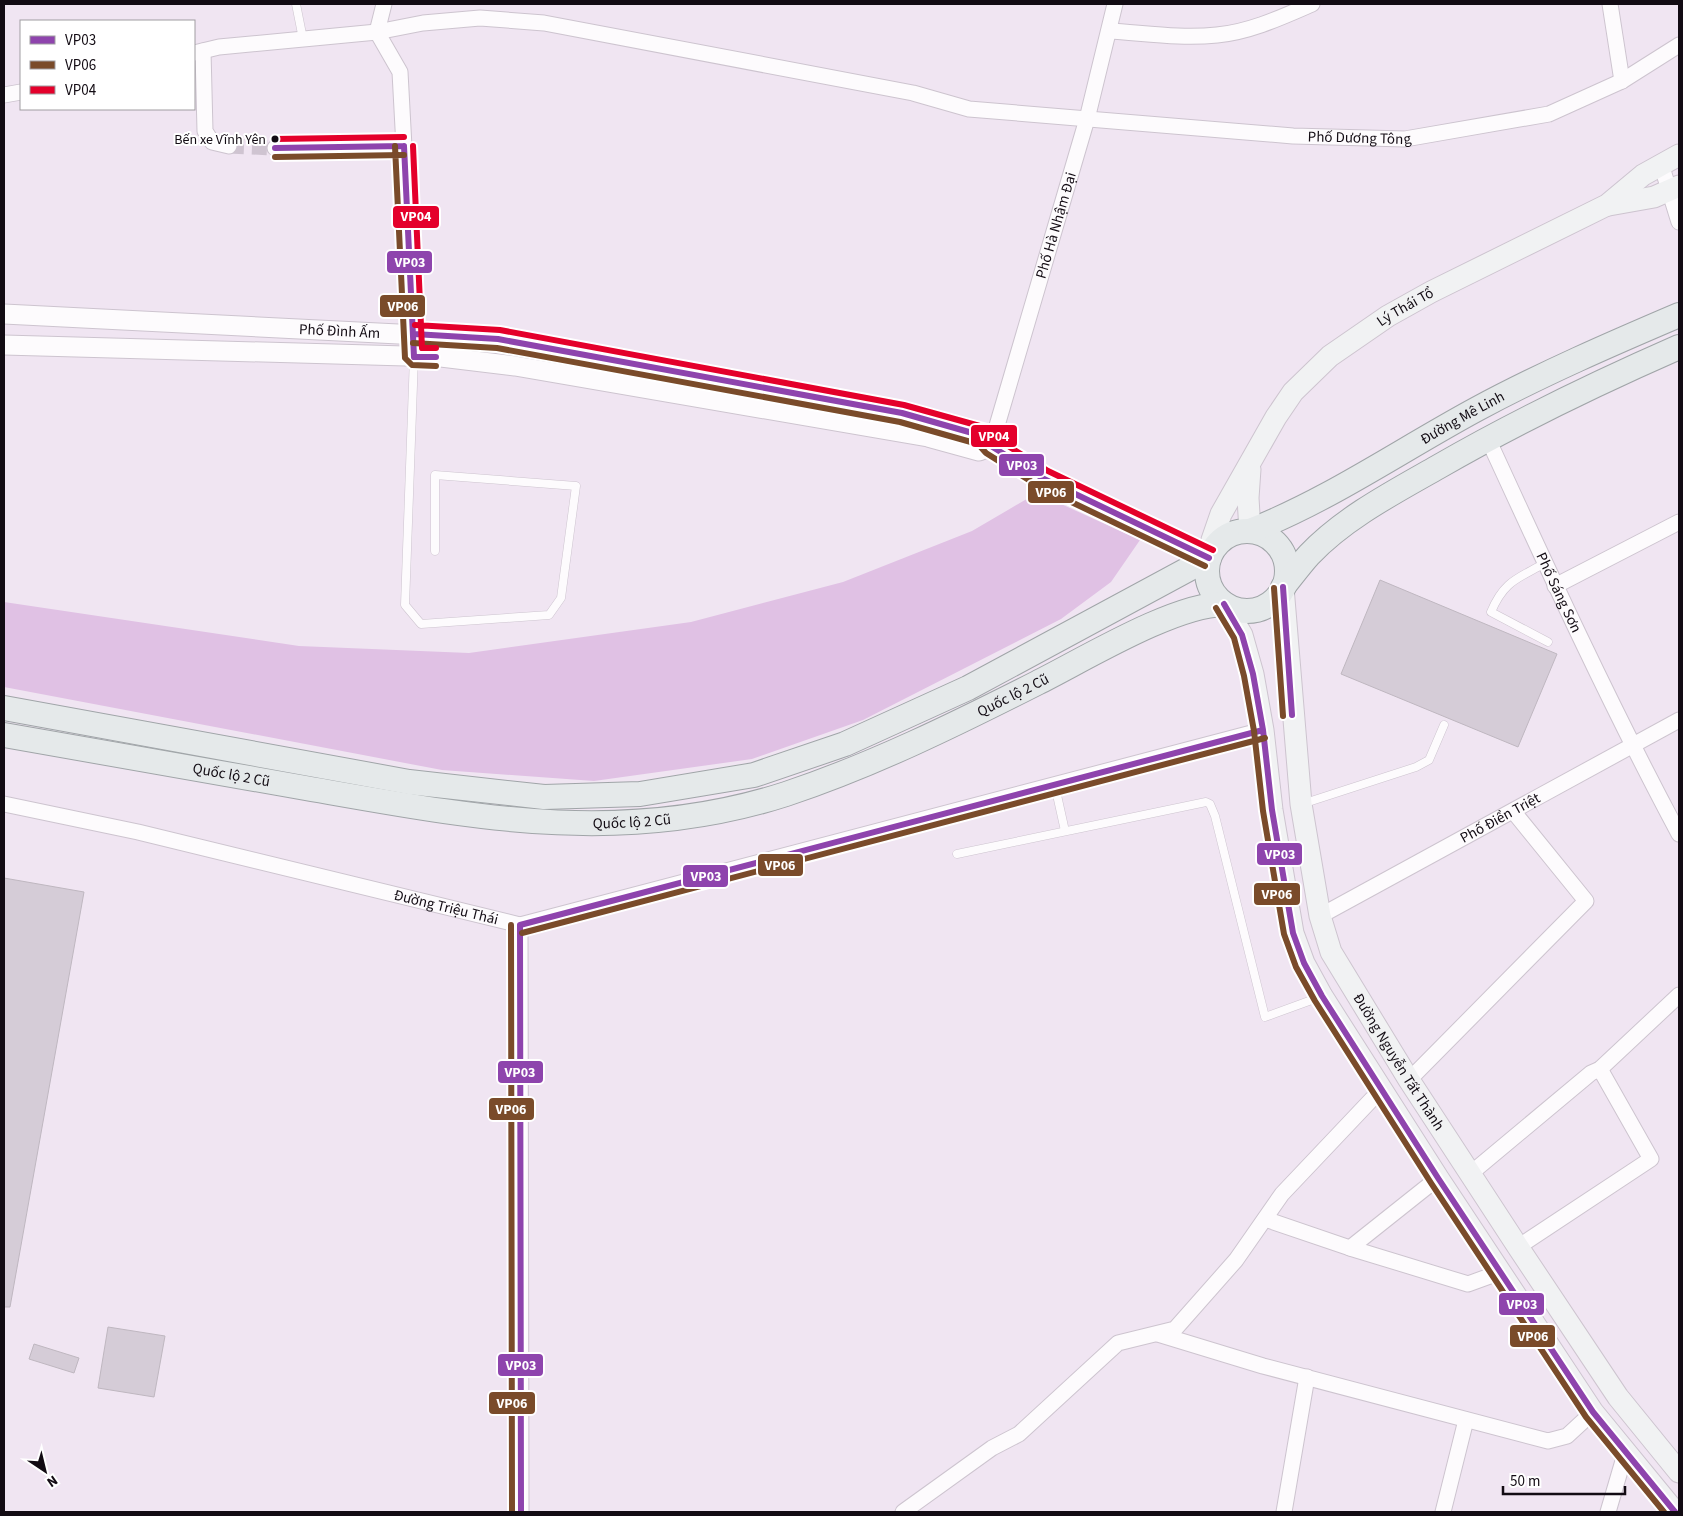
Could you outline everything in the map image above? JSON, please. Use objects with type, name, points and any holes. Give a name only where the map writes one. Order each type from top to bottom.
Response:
[{"type":"main road","name":"Lý Thái Tổ","points":[[1209,558],[1212,540],[1221,514],[1276,417],[1293,392],[1316,368],[1345,345],[1431,292],[1606,205],[1643,175],[1670,159]]},
{"type":"main road","name":"Lý Thái Tổ","points":[[1606,205],[1654,196],[1674,188]]},
{"type":"main road","name":"Đường Mê Linh","points":[[1250,531],[1323,499],[1469,414],[1567,364],[1679,315]]},
{"type":"main road","name":"Đường Mê Linh","points":[[1283,587],[1310,554],[1346,525],[1414,480],[1488,439],[1575,395],[1679,347]]},
{"type":"main road","name":"Lý Thái Tổ","points":[[1250,464],[1248,505],[1250,531]]},
{"type":"main road","points":[[1250,531],[1268,536],[1282,550],[1287,569],[1283,587],[1276,599],[1258,609],[1244,611],[1224,604],[1215,595],[1209,584],[1207,571],[1209,558],[1215,546],[1225,537],[1237,532],[1250,531]]},
{"type":"main road","name":"Quốc lộ 2 Cũ","points":[[4,708],[409,782],[544,797],[640,794],[754,775],[845,744],[968,688],[1209,558]]},
{"type":"main road","name":"Đường Nguyễn Tất Thành","points":[[1283,587],[1301,804],[1320,916],[1331,952],[1343,974],[1470,1174],[1618,1397],[1679,1472]]},
{"type":"main road","name":"Đường Nguyễn Tất Thành","points":[[1224,604],[1242,635],[1248,653],[1263,730],[1272,810],[1293,933],[1304,964],[1322,996],[1438,1178],[1593,1412],[1625,1454],[1675,1512]]},
{"type":"main road","name":"Quốc lộ 2 Cũ","points":[[4,735],[475,817],[565,824],[650,821],[762,801],[830,779],[932,734],[1150,627],[1196,608],[1224,604]]},
{"type":"street","points":[[384,4],[377,32],[400,72],[414,356]]},
{"type":"street","name":"Phố Hà Nhậm Đại","points":[[991,446],[1087,119],[1115,4]]},
{"type":"street","points":[[1109,31],[1186,36],[1218,35],[1261,24],[1312,4]]},
{"type":"street","points":[[1610,4],[1622,81]]},
{"type":"street","name":"Phố Dương Tông","points":[[198,52],[377,32],[423,23],[480,18],[544,23],[894,90],[969,109],[1293,136],[1405,139],[1549,114],[1622,81],[1679,45]]},
{"type":"street","points":[[198,52],[205,131],[212,142],[229,146]]},
{"type":"street","points":[[4,95],[20,92]]},
{"type":"street","points":[[275,148],[404,146]]},
{"type":"street","points":[[1670,159],[1679,222]]},
{"type":"street","name":"Phố Đình Ấm","points":[[4,314],[498,339],[902,413],[983,436],[991,446],[1044,479],[1209,558]]},
{"type":"street","name":"Phố Đình Ấm","points":[[4,345],[414,356],[515,366],[928,437],[979,451],[991,446]]},
{"type":"street","name":"Phố Sáng Sơn","points":[[1488,439],[1544,563],[1632,746],[1679,834]]},
{"type":"street","points":[[1555,586],[1679,522]]},
{"type":"street","name":"Phố Điển Triệt","points":[[1320,916],[1679,720]]},
{"type":"street","name":"Đường Triệu Thái","points":[[4,804],[147,834],[520,925],[1263,730]]},
{"type":"street","points":[[1410,1080],[1586,901],[1513,811]]},
{"type":"street","points":[[520,925],[521,1512]]},
{"type":"street","points":[[1470,1174],[1591,1072],[1600,1069],[1679,995]]},
{"type":"street","points":[[1518,1247],[1651,1159],[1600,1069]]},
{"type":"street","points":[[903,1512],[992,1448],[1019,1434],[1118,1343],[1175,1329],[1236,1260],[1282,1194],[1372,1099],[1383,1090]]},
{"type":"street","points":[[1350,1248],[1438,1178]]},
{"type":"street","points":[[1265,1219],[1350,1248],[1468,1284],[1501,1272]]},
{"type":"street","points":[[1157,1334],[1308,1377],[1548,1441],[1568,1436],[1593,1412]]},
{"type":"street","points":[[1284,1512],[1308,1377]]},
{"type":"street","points":[[1443,1512],[1466,1420]]},
{"type":"street","points":[[1608,1512],[1625,1454]]},
{"type":"lane","points":[[296,4],[303,39]]},
{"type":"lane","points":[[414,356],[405,605],[421,624],[549,615],[561,598],[576,486],[435,475],[436,551]]},
{"type":"lane","points":[[1544,563],[1511,582],[1499,592],[1491,612],[1548,642]]},
{"type":"lane","points":[[1301,804],[1416,767],[1429,760],[1444,725]]},
{"type":"lane","points":[[1055,786],[1065,831]]},
{"type":"lane","points":[[957,854],[1200,802],[1210,804],[1216,816],[1265,1017],[1322,996]]},
{"type":"shaded area","points":[[1037,493],[1140,540],[1111,582],[1061,619],[863,720],[752,759],[594,781],[442,770],[4,687],[4,602],[299,646],[469,653],[691,622],[843,582],[972,531]]},
{"type":"building","points":[[1380,580],[1557,654],[1518,747],[1341,674]]},
{"type":"building","points":[[4,878],[84,892],[10,1307],[4,1307]]},
{"type":"building","points":[[108,1327],[165,1336],[154,1397],[98,1388]]},
{"type":"building","points":[[34,1344],[79,1358],[74,1373],[29,1359]]},
{"type":"tunnel","points":[[229,146],[275,148]]},
{"type":"transit line","name":"VP04","points":[[275,139],[404,137]]},
{"type":"transit line","name":"VP06","points":[[395,146],[405,358],[412,365],[436,366]]},
{"type":"transit line","name":"VP03","points":[[404,146],[414,357],[436,357]]},
{"type":"transit line","name":"VP03","points":[[275,148],[404,146]]},
{"type":"transit line","name":"VP04","points":[[413,146],[422,348],[436,348]]},
{"type":"transit line","name":"VP06","points":[[275,157],[404,155]]},
{"type":"transit line","name":"VP04","points":[[415,325],[500,330],[904,405],[987,428],[997,439],[1048,471],[1213,550]]},
{"type":"transit line","name":"VP03","points":[[414,334],[498,339],[902,413],[983,436],[991,446],[1044,479],[1209,558]]},
{"type":"transit line","name":"VP06","points":[[413,343],[497,348],[900,422],[978,444],[986,453],[1040,487],[1205,566]]},
{"type":"transit line","name":"VP03","points":[[1283,587],[1292,715]]},
{"type":"transit line","name":"VP06","points":[[1274,588],[1283,716]]},
{"type":"transit line","name":"VP03","points":[[1224,604],[1242,635],[1253,674],[1263,730],[1272,810],[1293,933],[1304,963],[1322,996],[1438,1178],[1593,1412],[1675,1512]]},
{"type":"transit line","name":"VP06","points":[[1216,608],[1234,638],[1244,676],[1254,731],[1263,811],[1284,934],[1296,967],[1315,1001],[1431,1183],[1586,1417],[1664,1512]]},
{"type":"transit line","name":"VP03","points":[[520,925],[1263,730]]},
{"type":"transit line","name":"VP06","points":[[522,933],[1265,738]]},
{"type":"transit line","name":"VP06","points":[[511,925],[512,1512]]},
{"type":"transit line","name":"VP03","points":[[520,925],[521,1512]]},
{"type":"place","name":"Bến xe Vĩnh Yên","points":[[275,139]]}]
